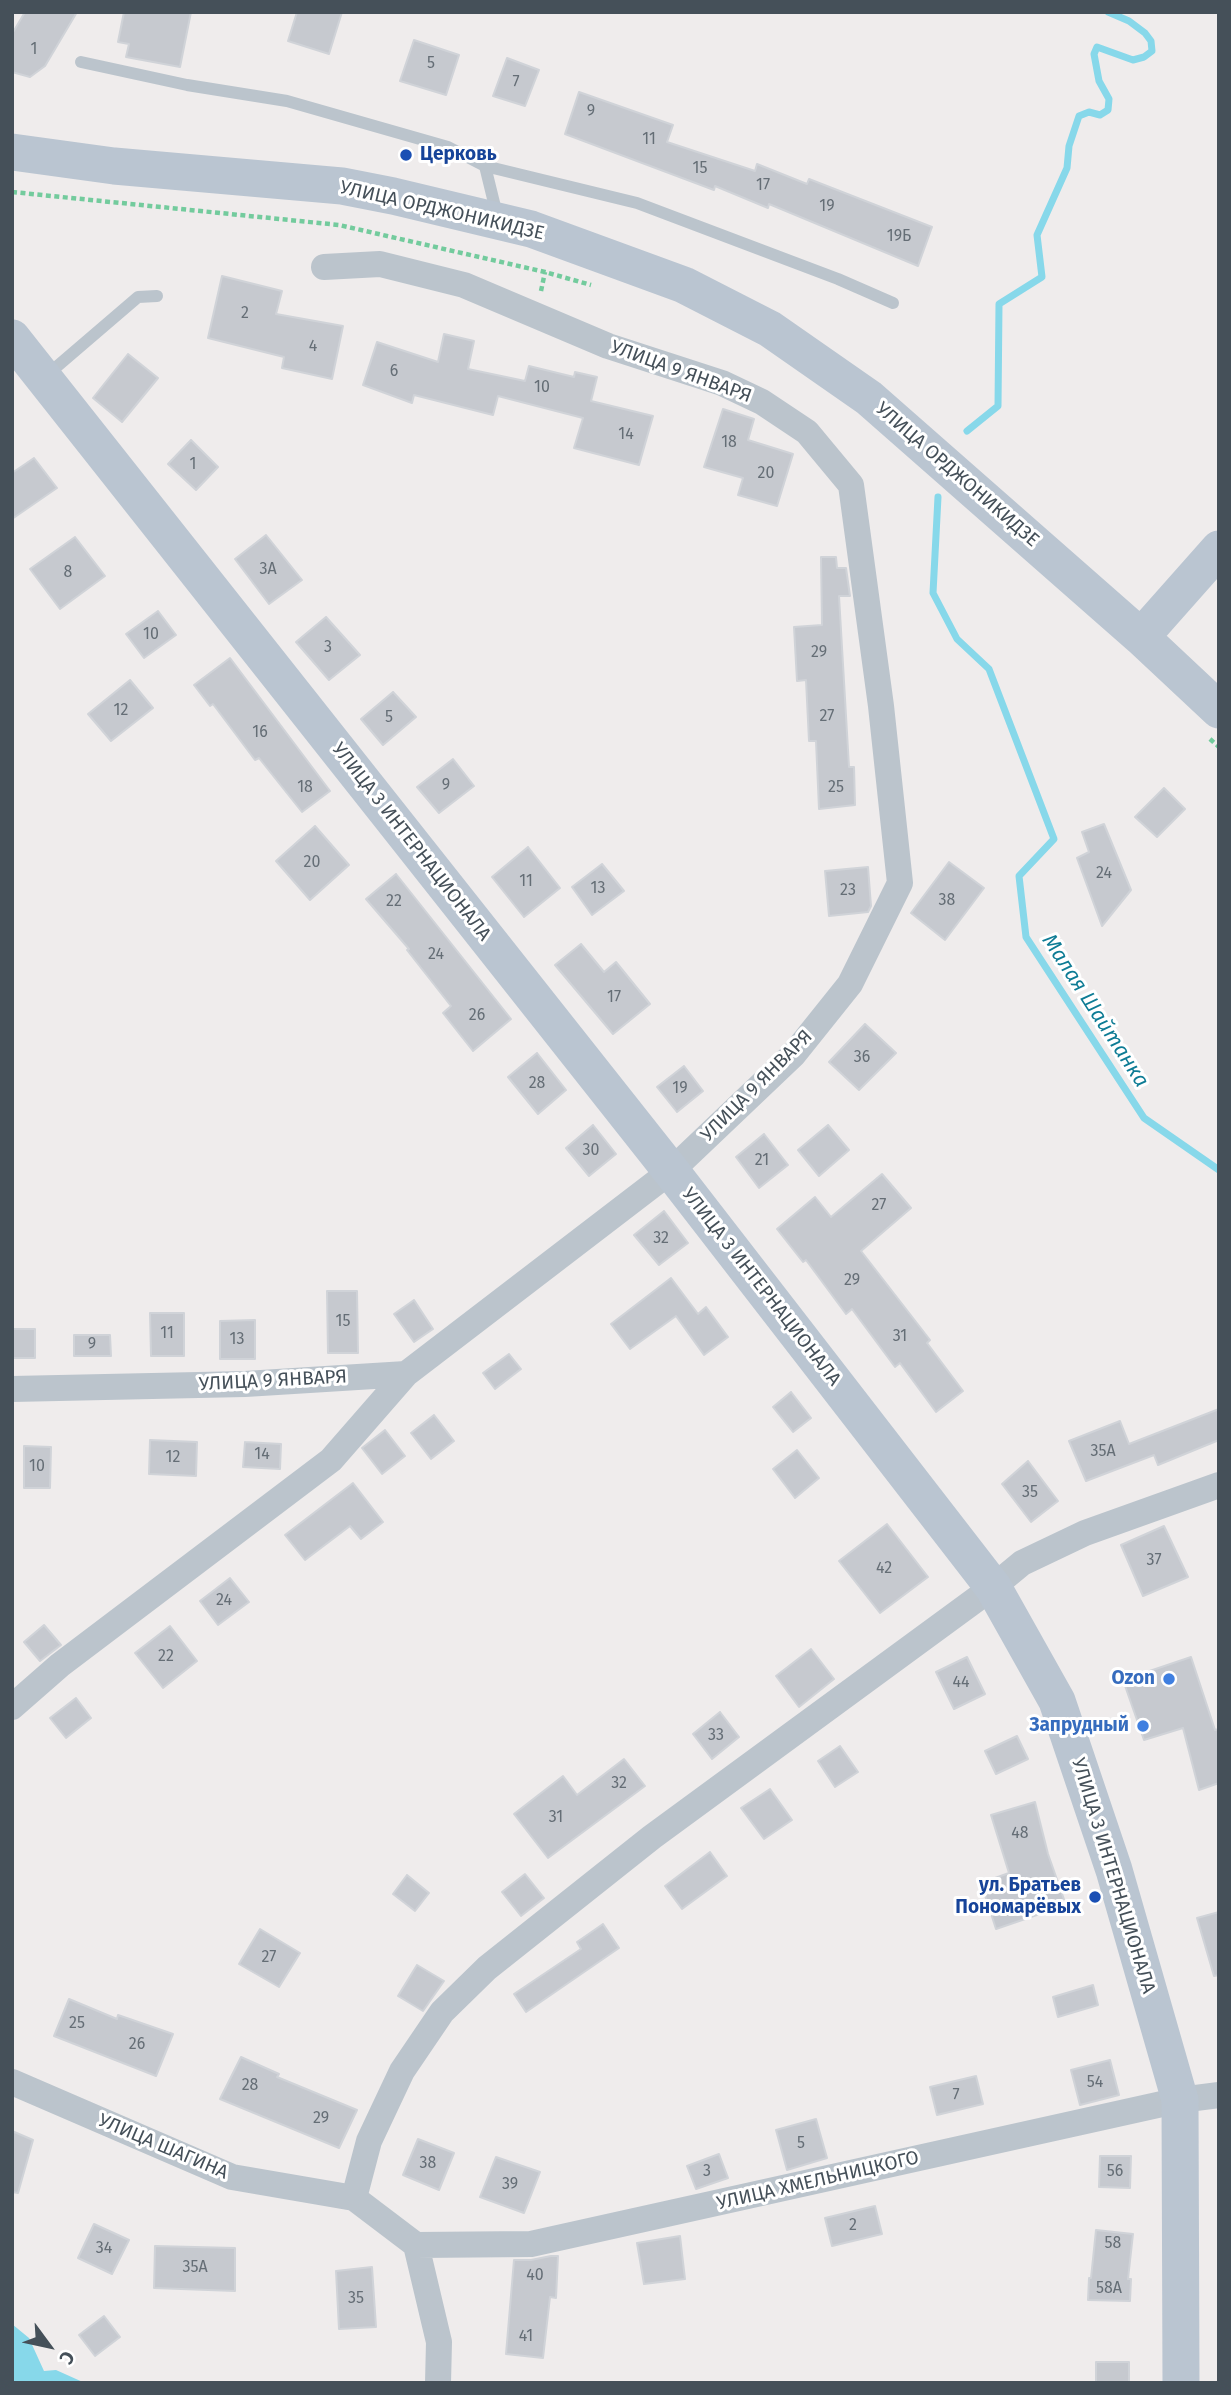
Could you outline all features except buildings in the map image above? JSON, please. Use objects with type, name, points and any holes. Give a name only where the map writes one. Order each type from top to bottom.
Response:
[{"type":"street","name":"УЛИЦА ОРДЖОНИКИДЗЕ","points":[[12,152],[114,166],[342,186],[393,196],[531,229],[684,285],[770,329],[869,398],[1214,701]]},
{"type":"street","name":"УЛИЦА 9 ЯНВАРЯ","points":[[12,1389],[246,1384],[406,1374],[671,1171],[794,1054],[850,984],[900,883],[881,706],[851,485],[807,432],[762,402],[722,383],[608,346],[464,285],[380,264],[324,267]]},
{"type":"street","name":"УЛИЦА 3 ИНТЕРНАЦИОНАЛА","points":[[23,357],[671,1171],[993,1587],[1057,1702],[1114,1870],[1180,2100],[1181,2383]]},
{"type":"street","points":[[1141,636],[1219,549]]},
{"type":"street","points":[[12,1707],[60,1665],[331,1460],[406,1374]]},
{"type":"street","points":[[354,2198],[369,2141],[402,2071],[442,2012],[487,1968],[652,1837],[1022,1563],[1084,1533],[1219,1485]]},
{"type":"street","name":"УЛИЦА ШАГИНА","points":[[12,2082],[232,2178],[354,2198],[416,2245]]},
{"type":"street","name":"УЛИЦА ХМЕЛЬНИЦКОГО","points":[[416,2245],[531,2244],[1180,2100],[1219,2095]]},
{"type":"street","points":[[416,2245],[439,2342],[438,2383]]},
{"type":"lane","points":[[81,62],[187,85],[287,101],[448,147],[485,166],[637,203],[838,279],[893,303]]},
{"type":"lane","points":[[485,166],[499,222]]},
{"type":"lane","points":[[23,357],[138,297],[157,296]]},
{"type":"water","points":[[12,2324],[29,2338],[44,2371],[56,2370],[85,2383],[12,2383]]},
{"type":"waterway","name":"Малая Шайтанка","points":[[967,431],[998,406],[999,304],[1042,277],[1037,235],[1067,168],[1069,146],[1079,116],[1089,112],[1100,115],[1108,110],[1109,99],[1099,81],[1094,54],[1097,47],[1133,60],[1152,51],[1151,41],[1145,33],[1129,21],[1108,12]]},
{"type":"waterway","name":"Малая Шайтанка","points":[[938,497],[933,593],[957,639],[989,669],[1054,839],[1019,876],[1026,937],[1144,1118],[1219,1170]]},
{"type":"place","name":"Церковь","points":[[406,155]]},
{"type":"place","name":"Ozon","points":[[1169,1679]]},
{"type":"place","name":"Запрудный","points":[[1143,1726]]},
{"type":"place","name":"ул. Братьев Пономарёвых","points":[[1095,1897]]}]
